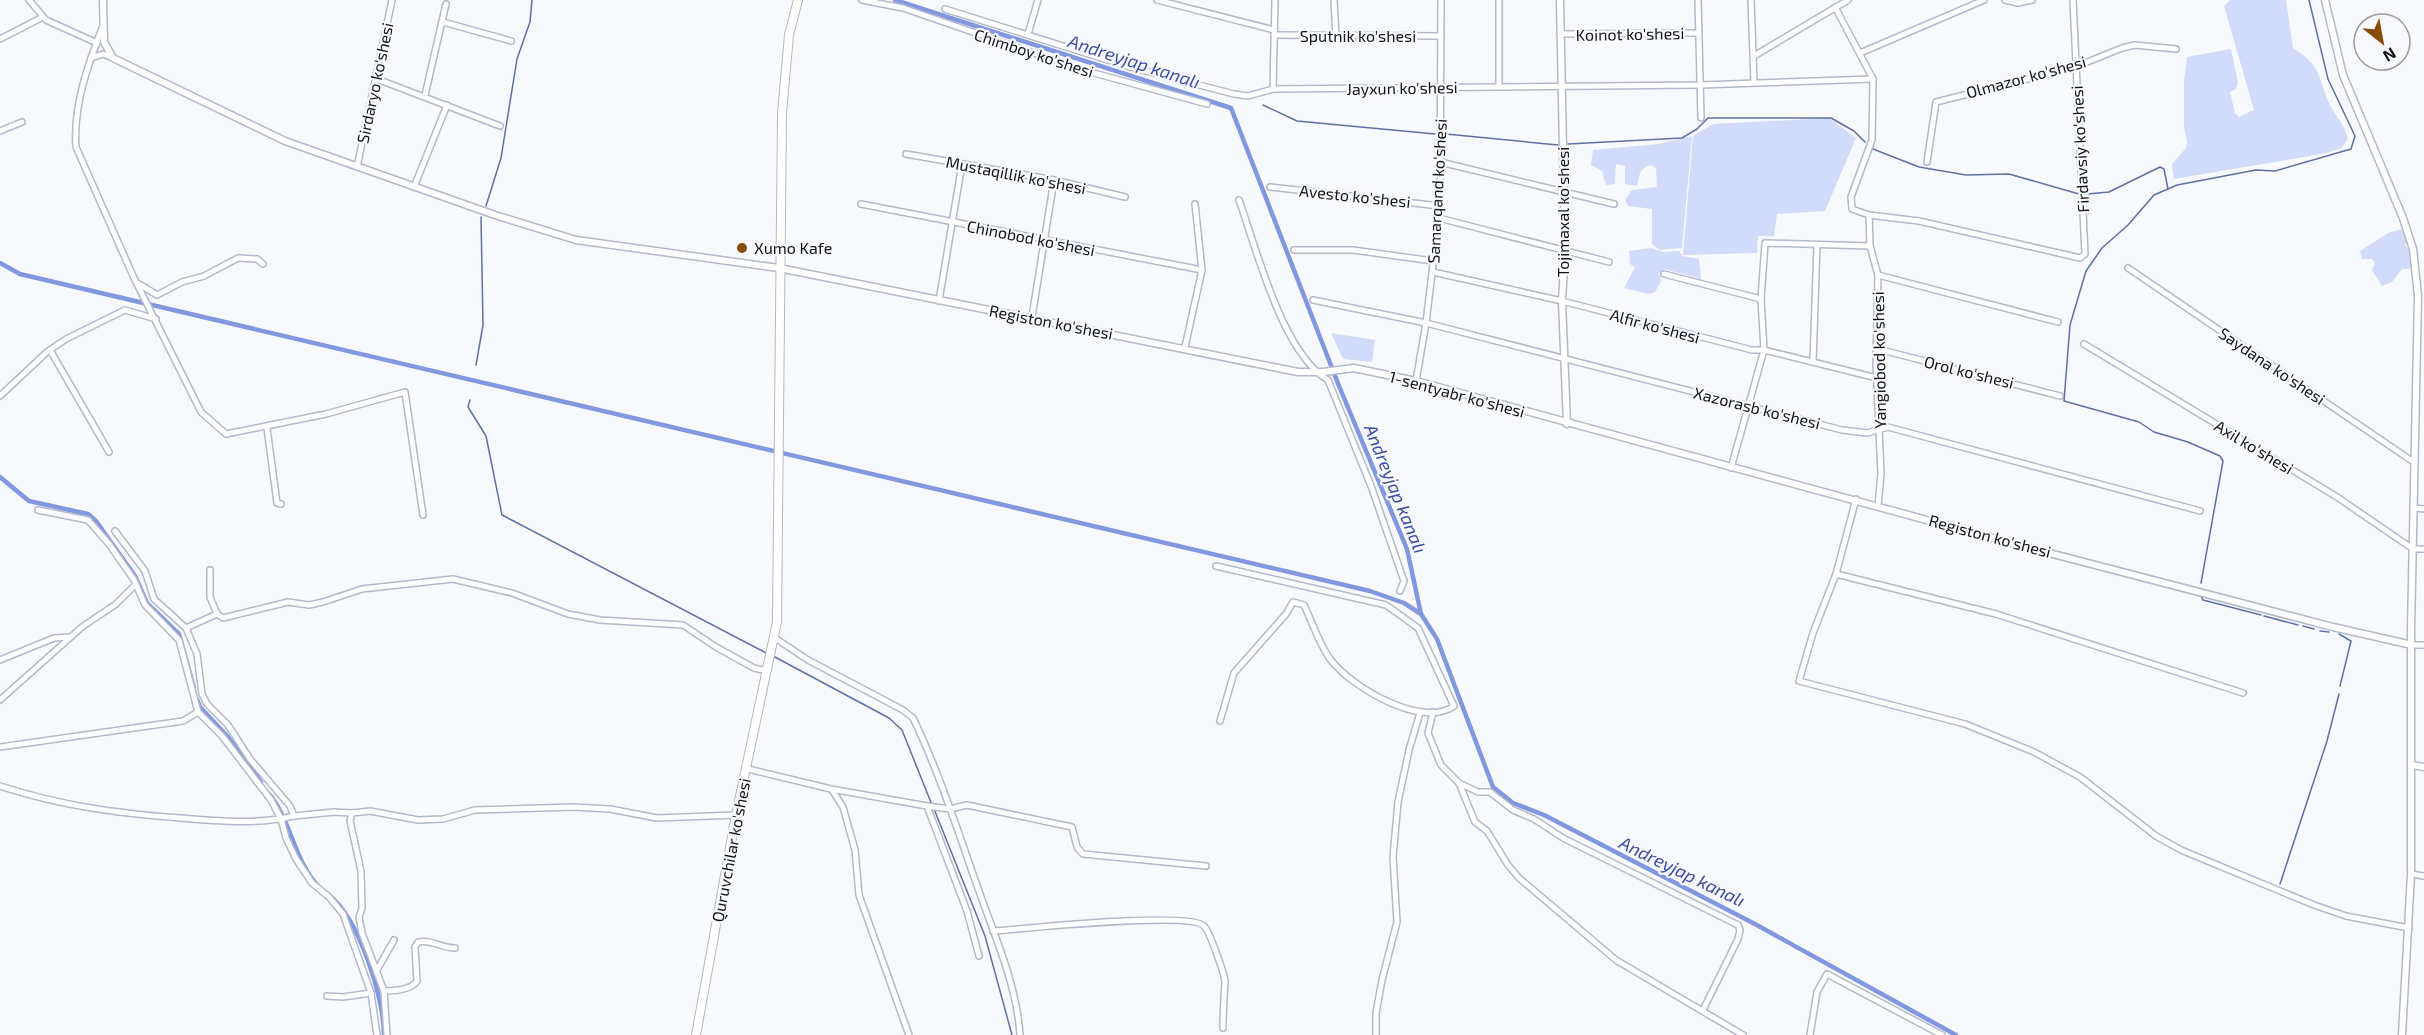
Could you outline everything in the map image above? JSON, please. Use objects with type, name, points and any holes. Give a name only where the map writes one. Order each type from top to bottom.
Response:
[{"type":"main road","name":"Quruvchilar ko'shesi","points":[[696,1035],[736,815],[748,769],[773,642],[779,566],[779,268],[782,113],[789,35],[798,0]]},
{"type":"street","points":[[28,0],[43,17],[97,43]]},
{"type":"street","points":[[103,0],[104,42],[113,58]]},
{"type":"street","name":"Sirdaryo ko'shesi","points":[[357,167],[392,0]]},
{"type":"street","name":"Chimboy ko'shesi","points":[[862,0],[903,8],[1083,70],[1207,104]]},
{"type":"street","points":[[1028,34],[1038,0]]},
{"type":"street","name":"Sputnik ko'shesi","points":[[1157,0],[1274,32],[1336,36],[1441,36]]},
{"type":"street","points":[[1273,89],[1275,0]]},
{"type":"street","points":[[1334,0],[1336,36]]},
{"type":"street","name":"Samarqand ko'shesi","points":[[1416,381],[1433,272],[1440,206],[1443,88],[1441,0]]},
{"type":"street","points":[[1499,0],[1499,86]]},
{"type":"street","name":"Tojimaxal ko'shesi","points":[[1560,0],[1565,249],[1562,301],[1567,424]]},
{"type":"street","points":[[1698,0],[1701,118]]},
{"type":"street","points":[[1752,0],[1754,82]]},
{"type":"street","points":[[1754,56],[1848,0]]},
{"type":"street","points":[[1860,53],[1984,0]]},
{"type":"street","points":[[2005,0],[2018,3],[2032,0]]},
{"type":"street","name":"Firdavsiy ko'shesi","points":[[1869,215],[1969,231],[2080,258],[2085,254],[2073,0]]},
{"type":"street","points":[[2325,0],[2343,75],[2403,218],[2413,249],[2421,295],[2413,549],[2411,874],[2402,1035]]},
{"type":"street","points":[[425,95],[446,4]]},
{"type":"street","points":[[1835,7],[1873,79],[1872,140],[1851,197],[1852,208],[1869,215]]},
{"type":"street","name":"Jayxun ko'shesi","points":[[945,9],[1130,68],[1248,96],[1273,89],[1700,85],[1873,79]]},
{"type":"street","points":[[0,39],[43,17]]},
{"type":"street","points":[[443,22],[511,41]]},
{"type":"street","points":[[104,25],[91,58],[75,124],[76,147],[137,284],[201,412],[226,434],[267,428],[405,392],[423,515]]},
{"type":"street","name":"Koinot ko'shesi","points":[[1560,34],[1699,33]]},
{"type":"street","name":"Olmazor ko'shesi","points":[[1927,162],[1936,102],[2075,67],[2135,45],[2176,49]]},
{"type":"street","points":[[91,58],[103,54],[113,58]]},
{"type":"street","name":"Registon ko'shesi","points":[[113,58],[285,141],[414,187],[576,240],[779,268],[939,301],[1185,347],[1298,372],[1346,368]]},
{"type":"street","points":[[377,79],[425,95],[500,126]]},
{"type":"street","points":[[414,187],[447,105]]},
{"type":"street","points":[[0,131],[22,122]]},
{"type":"street","name":"Mustaqillik ko'shesi","points":[[906,154],[1054,180],[1125,197]]},
{"type":"street","points":[[1440,162],[1614,204]]},
{"type":"street","points":[[939,301],[962,164]]},
{"type":"street","points":[[1032,317],[1054,180]]},
{"type":"street","name":"Avesto ko'shesi","points":[[1270,187],[1440,206]]},
{"type":"street","points":[[1239,200],[1288,333],[1328,380],[1371,486],[1404,581],[1400,591]]},
{"type":"street","name":"Chinobod ko'shesi","points":[[861,204],[1202,270]]},
{"type":"street","points":[[1185,347],[1202,270],[1195,204]]},
{"type":"street","name":"Yangiobod ko'shesi","points":[[1869,215],[1870,246],[1878,275],[1878,378],[1881,429],[1878,506]]},
{"type":"street","points":[[1439,218],[1609,262]]},
{"type":"street","points":[[1731,468],[1764,350],[1761,299],[1765,243],[1870,246]]},
{"type":"street","points":[[1813,362],[1817,245]]},
{"type":"street","points":[[1294,250],[1353,250],[1433,261]]},
{"type":"street","points":[[137,284],[157,295],[182,282],[204,276],[238,258],[257,259],[263,264]]},
{"type":"street","name":"Saydana ko'shesi","points":[[2128,268],[2415,463]]},
{"type":"street","name":"Alfir ko'shesi","points":[[1433,272],[1562,301],[1741,348],[1764,350],[1878,378]]},
{"type":"street","points":[[1664,273],[1761,299]]},
{"type":"street","points":[[1878,275],[2058,322]]},
{"type":"street","name":"Xazorasb ko'shesi","points":[[1313,300],[1426,323],[1842,430],[1867,433],[1888,427],[2200,511]]},
{"type":"street","points":[[0,396],[50,350],[125,310],[155,317]]},
{"type":"street","name":"Axil ko'shesi","points":[[2084,344],[2337,497],[2413,549]]},
{"type":"street","name":"Orol ko'shesi","points":[[1878,349],[2060,396]]},
{"type":"street","points":[[50,350],[109,452]]},
{"type":"street","name":"1-sentyabr ko'shesi","points":[[1346,368],[1416,381],[1567,424]]},
{"type":"street","name":"Registon ko'shesi","points":[[1567,424],[2289,616],[2402,645],[2412,645]]},
{"type":"street","points":[[267,428],[277,503],[281,504]]},
{"type":"street","points":[[1856,499],[1836,574],[1813,633],[1799,681],[1965,724],[2034,752],[2080,777],[2156,836],[2181,850],[2346,916],[2409,928]]},
{"type":"street","points":[[2414,508],[2424,508]]},
{"type":"street","points":[[38,510],[88,520],[109,544],[136,584],[146,605],[179,640],[198,712],[222,735],[271,800],[282,819],[286,838],[296,859],[312,883],[329,897],[343,914],[371,993],[377,1035]]},
{"type":"street","points":[[115,531],[145,572],[154,599],[186,628],[197,654],[202,693],[207,704],[228,725],[250,759],[291,806],[294,816]]},
{"type":"street","points":[[2413,549],[2424,549]]},
{"type":"street","points":[[1216,566],[1386,605],[1405,616],[1418,628],[1425,640],[1454,705],[1444,713],[1420,713],[1383,700],[1357,684],[1330,659],[1304,605],[1293,602],[1286,614],[1234,673],[1221,721]]},
{"type":"street","points":[[210,570],[210,597],[217,614],[223,618],[288,602],[309,605],[362,589],[453,579],[512,593],[568,614],[600,620],[682,625],[745,662],[768,669]]},
{"type":"street","points":[[1836,574],[1996,614],[2242,693]]},
{"type":"street","points":[[0,700],[72,636],[116,604],[136,584]]},
{"type":"street","points":[[186,628],[217,614]]},
{"type":"street","points":[[0,660],[54,638],[72,636]]},
{"type":"street","points":[[773,642],[903,710],[913,718],[950,809],[993,931],[1019,1015],[1020,1035]]},
{"type":"street","points":[[2412,645],[2424,645]]},
{"type":"street","points":[[0,747],[183,721],[198,712]]},
{"type":"street","points":[[1433,712],[1428,733],[1442,765],[1459,783],[1475,822],[1488,831],[1508,865],[1519,878],[1616,960],[1743,1035]]},
{"type":"street","points":[[1376,1035],[1382,980],[1397,922],[1393,857],[1398,802],[1420,713]]},
{"type":"street","points":[[2412,765],[2424,766]]},
{"type":"street","points":[[748,769],[831,789],[950,809],[967,805],[1072,827],[1077,848],[1083,854],[1206,866]]},
{"type":"street","points":[[1459,783],[1479,792],[1490,792],[1513,810],[1534,819],[1563,838],[1738,925],[1740,930],[1738,939],[1703,1010]]},
{"type":"street","points":[[0,786],[102,812],[240,823],[334,812],[370,812],[418,820],[443,819],[475,810],[573,807],[610,809],[657,818],[736,815]]},
{"type":"street","points":[[831,789],[843,807],[855,850],[859,895],[909,1035]]},
{"type":"street","points":[[927,806],[967,911],[979,956]]},
{"type":"street","points":[[352,813],[350,821],[362,885],[362,908],[359,917],[362,933],[384,991],[387,1035]]},
{"type":"street","points":[[2411,874],[2424,876]]},
{"type":"street","points":[[993,931],[1159,919],[1199,922],[1208,930],[1225,980],[1223,1028]]},
{"type":"street","points":[[377,970],[394,940]]},
{"type":"street","points":[[384,991],[414,985],[417,981],[415,947],[417,942],[424,940],[442,948],[455,948]]},
{"type":"street","points":[[1810,1035],[1817,992],[1827,974],[1941,1035]]},
{"type":"street","points":[[327,996],[343,997],[371,993]]},
{"type":"shaded area","points":[[2230,0],[2286,0],[2293,48],[2309,60],[2317,71],[2328,101],[2344,127],[2348,139],[2341,148],[2327,153],[2174,179],[2172,164],[2186,148],[2187,142],[2184,127],[2184,81],[2187,57],[2231,49],[2238,83],[2236,89],[2230,92],[2235,113],[2239,117],[2254,110],[2224,6]]},
{"type":"shaded area","points":[[1829,118],[1856,138],[1825,211],[1777,214],[1774,236],[1758,236],[1757,253],[1683,255],[1693,136],[1713,124]]},
{"type":"shaded area","points":[[1692,136],[1682,248],[1660,250],[1652,244],[1652,209],[1628,206],[1625,200],[1632,190],[1657,187],[1656,168],[1652,165],[1642,170],[1637,186],[1625,184],[1625,166],[1616,164],[1615,184],[1606,185],[1602,171],[1591,165],[1593,150],[1658,144]]},
{"type":"shaded area","points":[[2401,229],[2407,242],[2405,245],[2409,250],[2411,266],[2409,269],[2402,269],[2392,282],[2382,286],[2372,270],[2375,263],[2372,259],[2362,259],[2360,251],[2388,233]]},
{"type":"shaded area","points":[[1651,248],[1663,252],[1679,251],[1683,256],[1699,259],[1701,279],[1664,269],[1659,273],[1661,281],[1655,292],[1649,294],[1624,288],[1635,267],[1630,264],[1629,251]]},
{"type":"shaded area","points":[[1331,333],[1375,340],[1372,362],[1343,359]]},
{"type":"waterway","points":[[486,206],[501,158],[517,59],[530,22],[532,0]]},
{"type":"waterway","name":"Andreyjap kanalı","points":[[895,0],[1231,108],[1339,386],[1407,549],[1421,614],[1437,639],[1493,787],[1513,803],[1544,815],[1755,924],[1956,1035]]},
{"type":"waterway","points":[[2201,583],[2223,461],[2220,456],[2188,442],[2154,432],[2139,422],[2064,401],[2070,325],[2086,271],[2102,248],[2128,225],[2154,195],[2177,185],[2256,170],[2275,171],[2351,149],[2355,136],[2328,79],[2309,0]]},
{"type":"waterway","points":[[1263,105],[1297,121],[1435,134]]},
{"type":"waterway","points":[[1568,144],[1682,138],[1697,129],[1708,118],[1831,118],[1854,131],[1865,142]]},
{"type":"waterway","points":[[1446,134],[1558,145]]},
{"type":"waterway","points":[[1873,149],[1919,167],[1966,175],[2009,174],[2079,194]]},
{"type":"waterway","points":[[2087,194],[2109,192],[2160,167],[2164,169],[2168,189]]},
{"type":"waterway","points":[[476,365],[483,325],[481,217]]},
{"type":"waterway","points":[[0,263],[20,274],[1370,591],[1404,603],[1421,614]]},
{"type":"waterway","points":[[470,400],[468,407],[486,436],[502,515],[766,653]]},
{"type":"waterway","points":[[0,477],[29,501],[88,514],[96,521],[135,576],[147,603],[179,634],[194,688]]},
{"type":"waterway","points":[[2201,596],[2203,600],[2261,615]]},
{"type":"waterway","points":[[2264,616],[2298,625]]},
{"type":"waterway","points":[[2303,626],[2314,629]]},
{"type":"waterway","points":[[2320,631],[2329,632]]},
{"type":"waterway","points":[[2339,634],[2351,641],[2340,686]]},
{"type":"waterway","points":[[773,656],[889,718],[902,730],[932,805]]},
{"type":"waterway","points":[[2280,884],[2327,741],[2339,694]]},
{"type":"waterway","points":[[197,699],[200,707],[228,737],[261,782]]},
{"type":"waterway","points":[[271,796],[284,818],[304,866],[320,888]]},
{"type":"waterway","points":[[934,809],[985,936],[1012,1035]]},
{"type":"waterway","points":[[329,895],[340,906],[350,922],[368,960],[380,1000],[384,1035]]},
{"type":"place","name":"Xumo Kafe","points":[[742,248]]}]
